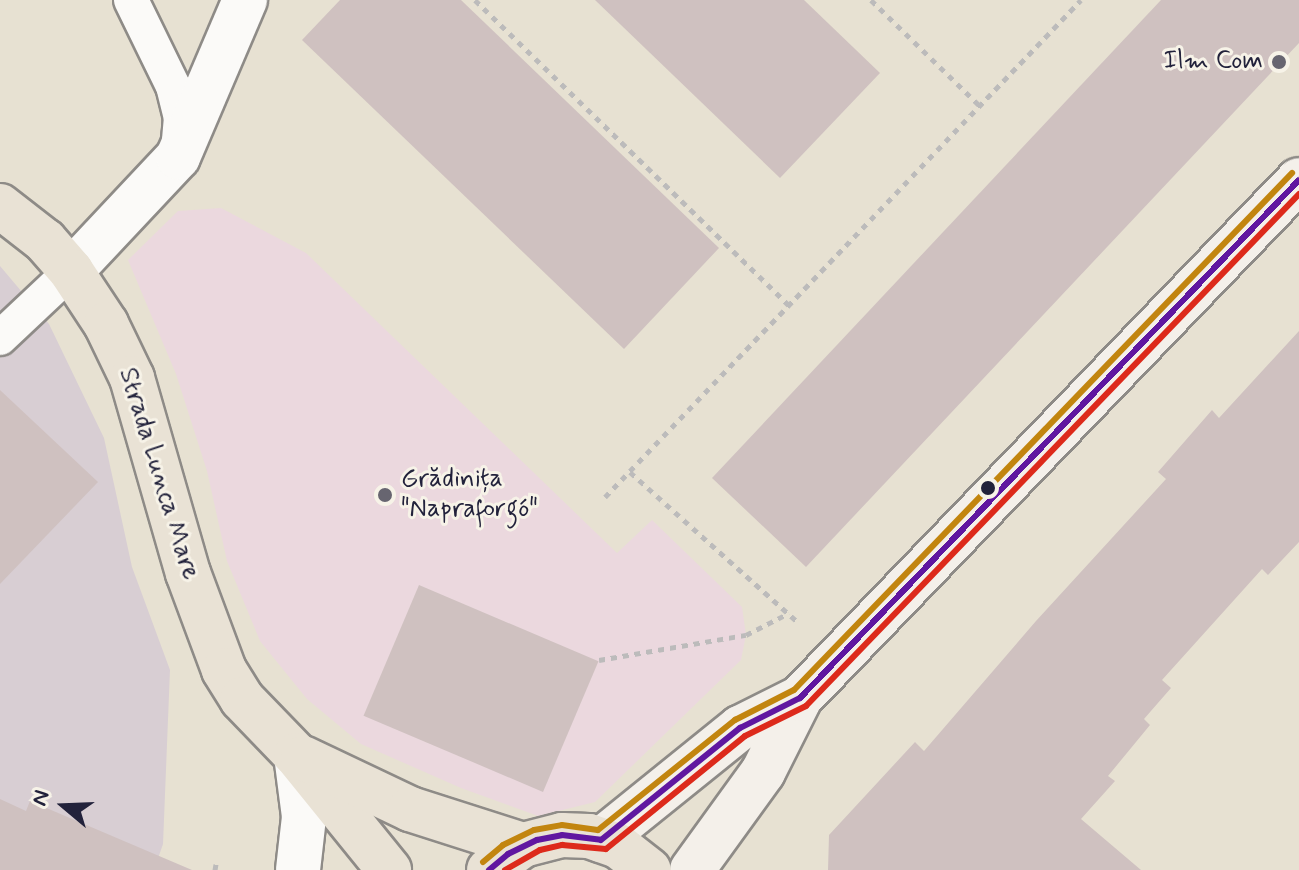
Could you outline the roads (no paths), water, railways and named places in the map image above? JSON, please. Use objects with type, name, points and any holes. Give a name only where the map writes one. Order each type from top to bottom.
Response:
[{"type":"main road","points":[[692,870],[763,772],[800,698],[1296,190]]},
{"type":"main road","name":"Strada Lunca Mare","points":[[0,206],[45,241],[71,271],[106,324],[132,378],[188,573],[224,670],[242,699],[296,755],[389,870]]},
{"type":"main road","points":[[601,840],[740,728],[800,698]]},
{"type":"main road","name":"Strada Lunca Mare","points":[[296,755],[410,809],[523,845]]},
{"type":"main road","points":[[489,870],[523,845],[562,835],[601,840],[618,846],[649,870]]},
{"type":"street","points":[[71,271],[178,157],[245,0]]},
{"type":"street","points":[[296,755],[304,817],[298,870]]},
{"type":"lane","points":[[131,0],[173,86],[181,117],[178,157]]},
{"type":"lane","points":[[0,338],[71,271]]},
{"type":"place","name":"Ilm Com","points":[[1279,62]]},
{"type":"place","name":"Grădinița \"Napraforgó\"","points":[[385,495]]}]
